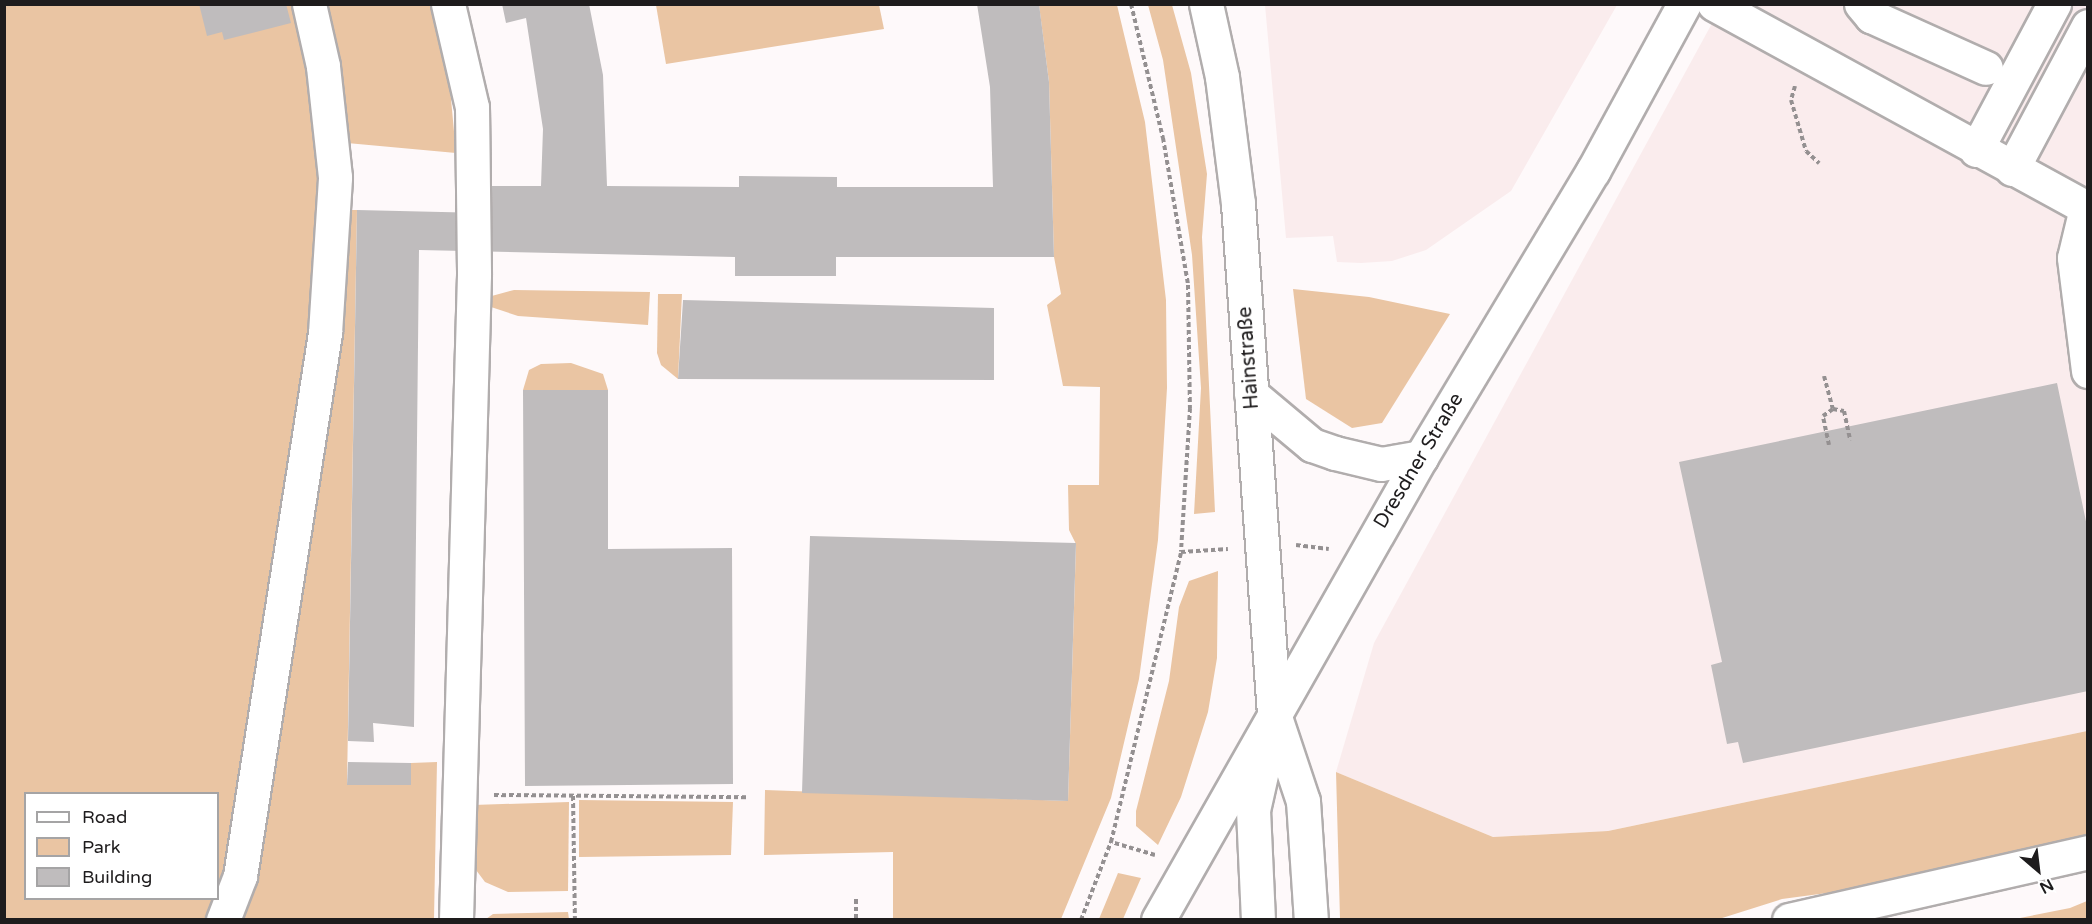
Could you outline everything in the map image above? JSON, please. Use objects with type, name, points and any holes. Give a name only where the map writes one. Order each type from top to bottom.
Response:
[{"type":"main road","points":[[223,920],[240,876],[325,333],[335,177],[323,66],[309,4]]},
{"type":"main road","points":[[448,4],[472,107],[474,186],[473,350],[456,795],[456,920]]},
{"type":"main road","name":"Hainstraße","points":[[1206,4],[1222,77],[1238,204],[1274,714]]},
{"type":"main road","name":"Dresdner Straße","points":[[1158,920],[1421,457],[1593,171],[1684,4]]},
{"type":"main road","points":[[1714,4],[2087,209],[2074,258],[2088,371]]},
{"type":"main road","points":[[1861,4],[1871,16],[1986,68]]},
{"type":"main road","points":[[1976,150],[2054,4]]},
{"type":"main road","points":[[2012,169],[2083,43]]},
{"type":"main road","points":[[1251,393],[1312,445],[1357,461],[1381,464],[1421,457]]},
{"type":"main road","points":[[1258,920],[1253,810],[1274,714]]},
{"type":"main road","points":[[1274,714],[1303,801],[1311,920]]},
{"type":"main road","points":[[1789,920],[2088,852]]},
{"type":"path","points":[[1081,920],[1111,842],[1181,552],[1191,408],[1188,285],[1163,138],[1131,4]]},
{"type":"path","points":[[1806,54],[1791,100],[1806,151],[1819,163]]},
{"type":"path","points":[[1824,376],[1833,409]]},
{"type":"path","points":[[1829,445],[1822,416],[1833,409],[1844,411],[1850,440]]},
{"type":"path","points":[[1181,552],[1320,544]]},
{"type":"path","points":[[456,795],[748,797]]},
{"type":"path","points":[[573,796],[574,920]]},
{"type":"path","points":[[1111,842],[1190,865]]},
{"type":"path","points":[[856,899],[856,920]]},
{"type":"shaded area","points":[[1265,4],[1617,5],[1511,191],[1426,250],[1392,261],[1361,263],[1337,262],[1333,236],[1286,238]]},
{"type":"shaded area","points":[[1722,5],[2087,5],[2087,731],[1608,831],[1493,837],[1336,772],[1374,643]]},
{"type":"green space","points":[[5,5],[430,5],[450,88],[456,153],[347,143],[348,210],[357,210],[347,784],[411,785],[411,763],[437,762],[434,919],[5,920]]},
{"type":"green space","points":[[656,5],[879,5],[884,29],[666,64]]},
{"type":"green space","points":[[1039,5],[1117,5],[1145,122],[1166,300],[1167,388],[1158,540],[1139,679],[1111,798],[1061,919],[893,919],[893,852],[764,855],[765,790],[1068,801],[1076,544],[1069,530],[1068,485],[1099,485],[1100,387],[1063,386],[1047,305],[1061,294],[1054,257],[1049,82]]},
{"type":"green space","points":[[1148,5],[1172,5],[1191,73],[1207,174],[1202,237],[1215,512],[1194,514],[1201,388],[1192,255],[1163,60]]},
{"type":"green space","points":[[1293,289],[1369,297],[1450,314],[1382,423],[1352,428],[1306,399]]},
{"type":"green space","points":[[514,290],[650,292],[648,325],[518,316],[491,307],[488,297]]},
{"type":"green space","points":[[658,294],[682,294],[678,379],[661,365],[657,353]]},
{"type":"green space","points":[[571,363],[603,374],[608,390],[523,390],[529,370],[541,364]]},
{"type":"green space","points":[[1218,571],[1217,658],[1208,712],[1181,797],[1158,845],[1136,826],[1136,811],[1169,681],[1179,607],[1189,581]]},
{"type":"green space","points":[[2087,731],[2087,852],[2053,863],[1782,899],[1719,919],[1340,919],[1336,772],[1493,837],[1608,831]]},
{"type":"green space","points":[[579,800],[733,802],[731,855],[579,857]]},
{"type":"green space","points":[[569,802],[568,891],[508,892],[485,882],[470,862],[473,805]]},
{"type":"green space","points":[[1118,873],[1141,878],[1123,919],[1099,919]]},
{"type":"green space","points":[[2087,901],[2087,919],[2015,919],[2070,908]]},
{"type":"green space","points":[[568,912],[569,919],[486,919],[493,914]]},
{"type":"building","points":[[199,4],[286,4],[291,23],[224,40],[222,32],[207,36]]},
{"type":"building","points":[[502,4],[589,4],[603,75],[607,186],[739,187],[739,176],[837,177],[837,187],[993,187],[990,87],[977,4],[1039,4],[1049,82],[1054,257],[836,257],[836,276],[735,276],[735,257],[419,250],[414,727],[373,723],[374,742],[348,741],[357,210],[484,213],[483,186],[541,186],[543,129],[526,18],[506,23]]},
{"type":"building","points":[[683,300],[994,308],[994,380],[678,379]]},
{"type":"building","points":[[2057,383],[2088,531],[2088,691],[1743,763],[1738,742],[1727,744],[1711,665],[1722,662],[1679,462]]},
{"type":"building","points":[[523,390],[608,390],[608,549],[732,548],[733,784],[525,786]]},
{"type":"building","points":[[810,536],[1076,543],[1068,801],[802,793]]},
{"type":"building","points":[[348,762],[411,763],[411,785],[347,785]]}]
